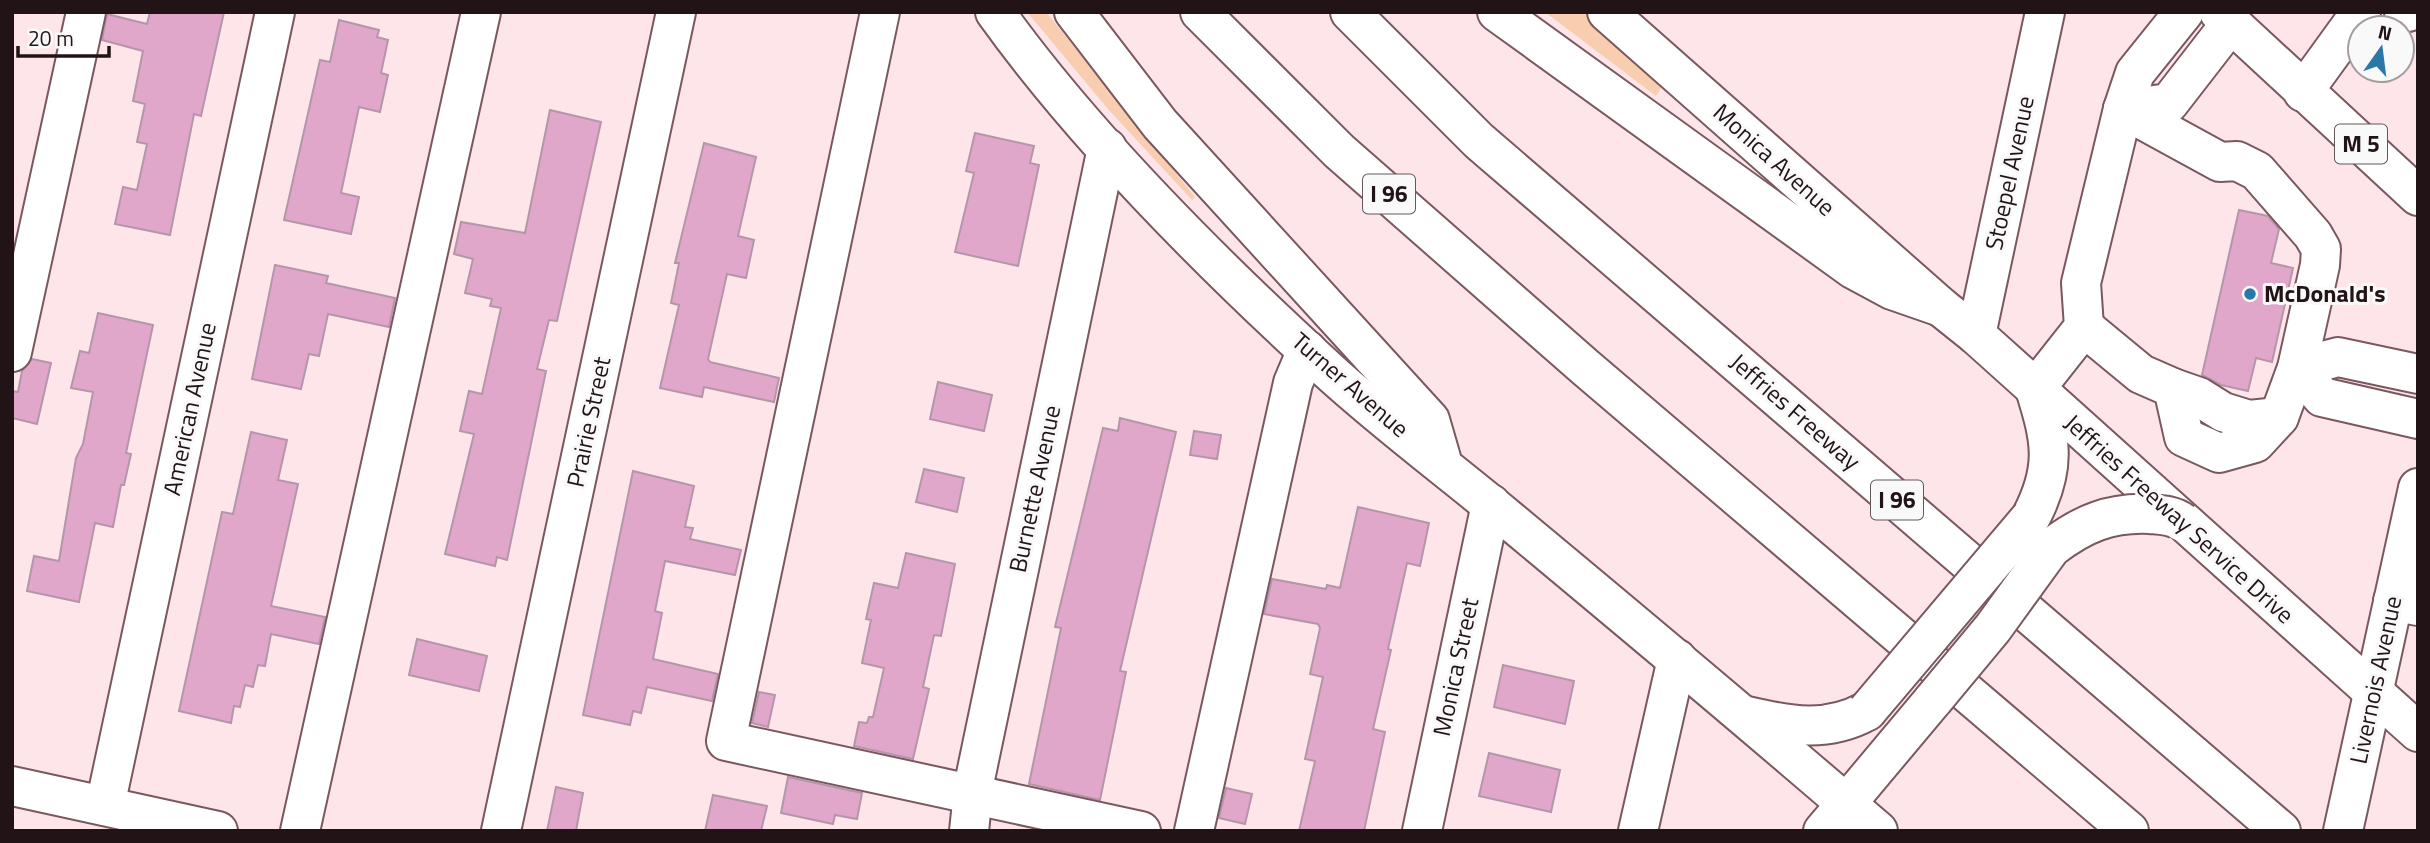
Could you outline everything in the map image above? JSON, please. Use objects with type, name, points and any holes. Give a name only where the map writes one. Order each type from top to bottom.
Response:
[{"type":"main road","points":[[12,352],[86,12]]},
{"type":"main road","name":"American Avenue","points":[[105,806],[275,12]]},
{"type":"main road","points":[[300,831],[481,12]]},
{"type":"main road","name":"Prairie Street","points":[[501,831],[676,12]]},
{"type":"main road","points":[[880,12],[726,741],[971,813],[1141,831]]},
{"type":"main road","name":"Turner Avenue","points":[[995,12],[1022,50],[1107,148],[1204,250],[1307,350],[1745,715]]},
{"type":"main road","points":[[1074,12],[1160,124],[1430,420],[1443,465]]},
{"type":"main road","name":"I 96","points":[[1200,12],[1339,151],[1596,376],[2129,831]]},
{"type":"main road","name":"Jeffries Freeway","points":[[1350,12],[1479,141],[2281,831]]},
{"type":"main road","points":[[1497,12],[1853,269],[1892,290],[1941,307]]},
{"type":"main road","name":"Monica Avenue","points":[[1607,12],[1941,307]]},
{"type":"main road","name":"Stoepel Avenue","points":[[1976,335],[2045,12]]},
{"type":"main road","points":[[1745,715],[1791,726],[1813,727],[1833,725],[1867,711],[2031,517],[2042,495],[2050,453],[2049,433],[2035,389],[2084,327],[2081,283],[2123,109],[2135,73],[2184,12]]},
{"type":"main road","points":[[2304,92],[2361,12]]},
{"type":"main road","points":[[2123,109],[2169,103],[2225,18]]},
{"type":"main road","name":"M 5","points":[[2225,18],[2418,196]]},
{"type":"main road","points":[[2084,327],[2141,374],[2173,388],[2184,437],[2219,453],[2255,443],[2279,417],[2297,368],[2320,265],[2320,249],[2313,235],[2257,171],[2237,161],[2221,162],[2123,109]]},
{"type":"main road","name":"Burnette Avenue","points":[[971,813],[1107,148]]},
{"type":"main road","name":"Jeffries Freeway Service Drive","points":[[1941,307],[1976,335],[2418,732]]},
{"type":"main road","points":[[1194,831],[1293,383],[1307,350]]},
{"type":"main road","points":[[2297,368],[2338,357],[2418,374]]},
{"type":"main road","points":[[2297,368],[2322,397],[2418,419]]},
{"type":"main road","name":"Livernois Avenue","points":[[2347,814],[2374,693],[2406,603],[2418,488]]},
{"type":"main road","name":"Monica Street","points":[[1422,831],[1491,504]]},
{"type":"main road","points":[[1845,805],[1993,628],[2052,548],[2089,523],[2104,517],[2160,515],[2182,522]]},
{"type":"main road","points":[[1638,831],[1677,659]]},
{"type":"main road","points":[[1745,715],[1878,831]]},
{"type":"main road","points":[[12,786],[204,829]]},
{"type":"shaded area","points":[[1027,12],[1046,12],[1195,197],[1192,200],[1108,109]]},
{"type":"shaded area","points":[[1545,12],[1592,12],[1663,84],[1656,96]]},
{"type":"building","points":[[150,12],[224,12],[201,116],[194,114],[170,235],[115,224],[123,187],[137,190],[147,144],[137,142],[145,104],[133,101],[143,51],[102,40],[107,14],[147,24]]},
{"type":"building","points":[[339,20],[379,30],[377,37],[388,40],[381,73],[388,75],[380,112],[359,107],[341,193],[359,197],[351,234],[284,220],[320,60],[330,62]]},
{"type":"building","points":[[550,110],[601,122],[557,321],[549,320],[537,369],[546,371],[507,560],[497,557],[495,566],[445,554],[474,434],[460,431],[469,391],[482,394],[501,308],[490,306],[492,299],[465,293],[473,259],[454,254],[461,222],[525,233]]},
{"type":"building","points":[[975,133],[1034,146],[1030,163],[1039,165],[1018,266],[955,252],[974,173],[966,171]]},
{"type":"building","points":[[704,143],[756,157],[738,236],[754,240],[746,278],[727,274],[708,359],[710,362],[779,378],[774,402],[704,387],[702,397],[660,388],[679,305],[671,303],[679,263],[675,263]]},
{"type":"building","points":[[2239,210],[2268,216],[2279,229],[2271,263],[2293,268],[2272,362],[2256,358],[2248,391],[2221,385],[2202,375]]},
{"type":"building","points":[[275,265],[328,276],[326,283],[395,298],[389,327],[328,314],[319,356],[309,354],[301,389],[252,379]]},
{"type":"building","points":[[98,313],[153,325],[126,453],[131,454],[124,485],[121,485],[113,527],[95,523],[79,602],[27,591],[34,556],[59,561],[76,458],[83,444],[93,392],[71,388],[80,351],[89,353]]},
{"type":"building","points":[[32,359],[51,363],[37,424],[12,418],[12,391],[18,392],[22,371]]},
{"type":"building","points":[[938,382],[992,395],[984,431],[930,419]]},
{"type":"building","points":[[1120,418],[1176,432],[1120,671],[1126,672],[1100,800],[1029,784],[1061,628],[1055,627],[1103,428],[1118,431]]},
{"type":"building","points":[[1194,431],[1221,435],[1217,459],[1190,455]]},
{"type":"building","points":[[251,432],[287,440],[278,480],[298,484],[271,606],[325,617],[319,644],[271,634],[265,666],[258,665],[253,687],[245,685],[240,707],[234,706],[231,723],[179,711],[222,512],[233,514]]},
{"type":"building","points":[[924,469],[964,478],[957,512],[916,502]]},
{"type":"building","points":[[633,471],[694,486],[685,527],[693,528],[690,539],[741,550],[735,575],[665,561],[655,611],[662,613],[653,659],[718,674],[712,701],[647,687],[641,713],[633,711],[630,725],[583,715]]},
{"type":"building","points":[[1358,507],[1429,523],[1420,566],[1407,563],[1388,649],[1391,650],[1373,729],[1385,732],[1364,831],[1299,831],[1315,761],[1305,759],[1323,677],[1310,674],[1320,628],[1318,624],[1264,614],[1272,579],[1326,589],[1327,585],[1340,588]]},
{"type":"building","points":[[906,553],[955,564],[941,636],[934,635],[923,687],[929,689],[913,759],[854,746],[859,722],[867,723],[869,717],[873,717],[884,668],[862,663],[871,620],[866,619],[874,583],[898,588]]},
{"type":"building","points":[[417,639],[487,656],[479,691],[409,675]]},
{"type":"building","points":[[1503,665],[1574,681],[1565,724],[1494,707]]},
{"type":"building","points":[[759,692],[775,695],[768,727],[752,723]]},
{"type":"building","points":[[1489,753],[1560,770],[1551,812],[1479,796]]},
{"type":"building","points":[[788,777],[862,793],[857,819],[835,815],[833,824],[781,813]]},
{"type":"building","points":[[556,787],[583,793],[576,831],[547,831]]},
{"type":"building","points":[[1226,788],[1252,794],[1245,824],[1219,818]]},
{"type":"building","points":[[713,795],[767,806],[761,831],[705,831]]},
{"type":"place","name":"McDonald's","points":[[2250,294]]}]
